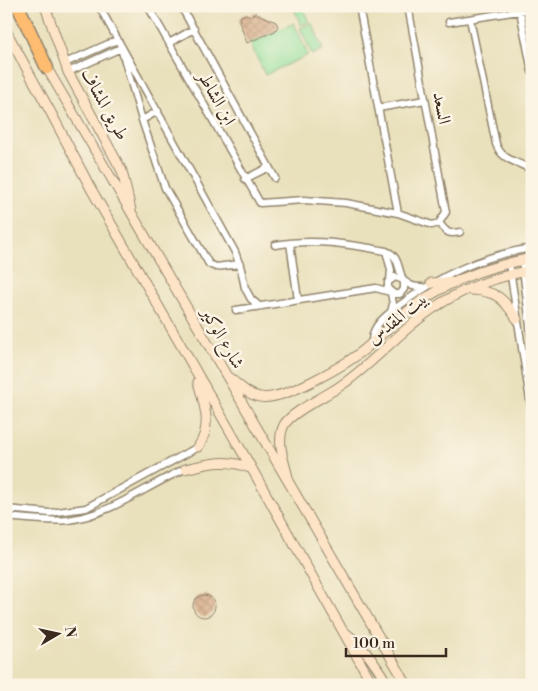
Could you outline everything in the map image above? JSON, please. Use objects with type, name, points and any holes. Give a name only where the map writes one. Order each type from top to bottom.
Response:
[{"type":"highway","points":[[18,6],[47,68]]},
{"type":"main road","name":"شارع الوكير","points":[[12,6],[133,218],[407,685]]},
{"type":"main road","name":"طريق المشاف","points":[[46,6],[66,68],[116,158],[127,186],[133,218]]},
{"type":"main road","points":[[6,31],[90,187],[252,469],[373,685]]},
{"type":"main road","name":"بيت المقدس","points":[[224,373],[257,397],[273,398],[291,392],[351,359],[372,343],[409,309],[454,281],[481,270],[508,262],[527,259]]},
{"type":"main road","name":"بيت المقدس","points":[[289,485],[281,439],[285,424],[296,414],[350,380],[422,315],[466,290],[528,271]]},
{"type":"main road","points":[[428,285],[454,281]]},
{"type":"main road","points":[[466,290],[485,291],[496,295],[507,304],[517,319]]},
{"type":"main road","points":[[196,372],[207,421],[204,437],[198,447]]},
{"type":"main road","points":[[185,469],[222,461],[238,463],[252,469]]},
{"type":"main road","points":[[342,630],[360,644],[373,659],[388,685]]},
{"type":"street","points":[[99,6],[234,252],[240,264],[245,288],[251,299],[259,306]]},
{"type":"street","name":"ابن الشاطر","points":[[148,6],[260,203],[304,200],[323,201],[346,203],[398,213]]},
{"type":"street","points":[[190,6],[182,8],[275,178]]},
{"type":"street","points":[[359,6],[398,213],[432,225],[439,223],[448,233],[460,232]]},
{"type":"street","name":"السعد","points":[[408,6],[446,212],[439,223]]},
{"type":"street","points":[[450,22],[532,9]]},
{"type":"street","points":[[520,11],[532,72]]},
{"type":"street","points":[[470,19],[499,153],[505,158],[532,170]]},
{"type":"street","points":[[169,43],[194,29]]},
{"type":"street","points":[[66,68],[116,40]]},
{"type":"street","points":[[66,68],[121,48]]},
{"type":"street","points":[[121,48],[142,120],[165,188],[209,264],[216,267],[240,264]]},
{"type":"street","points":[[378,108],[425,100]]},
{"type":"street","points":[[142,120],[158,111]]},
{"type":"street","points":[[245,179],[269,166]]},
{"type":"street","points":[[275,245],[332,242],[386,251]]},
{"type":"street","points":[[290,243],[298,300]]},
{"type":"street","name":"بيت المقدس","points":[[372,343],[372,335],[375,328],[391,312],[428,285],[484,260],[532,248]]},
{"type":"street","name":"بيت المقدس","points":[[236,310],[376,288],[389,281],[389,264],[386,251]]},
{"type":"street","name":"بيت المقدس","points":[[386,251],[394,254],[403,282],[416,287],[428,285]]},
{"type":"street","points":[[527,259],[532,343]]},
{"type":"street","points":[[508,262],[532,413]]},
{"type":"street","points":[[395,277],[403,282],[404,289],[400,294],[390,292],[388,289],[389,281],[395,277]]},
{"type":"street","name":"بيت المقدس","points":[[376,288],[390,292],[393,300],[391,312]]},
{"type":"street","points":[[6,509],[50,513],[86,508],[198,447]]},
{"type":"street","points":[[6,517],[67,520],[88,516],[111,508],[163,478],[185,469]]},
{"type":"street","points":[[105,498],[111,508]]},
{"type":"green space","points":[[293,6],[302,6],[309,22],[301,25]]},
{"type":"green space","points":[[294,23],[308,55],[265,75],[250,43]]},
{"type":"green space","points":[[312,23],[323,49],[312,55],[300,28]]},
{"type":"building","points":[[255,13],[276,22],[278,26],[275,31],[247,43],[239,21],[241,16],[246,14],[251,16]]},
{"type":"building","points":[[204,595],[212,598],[215,606],[212,614],[204,617],[196,614],[193,606],[196,598]]}]
